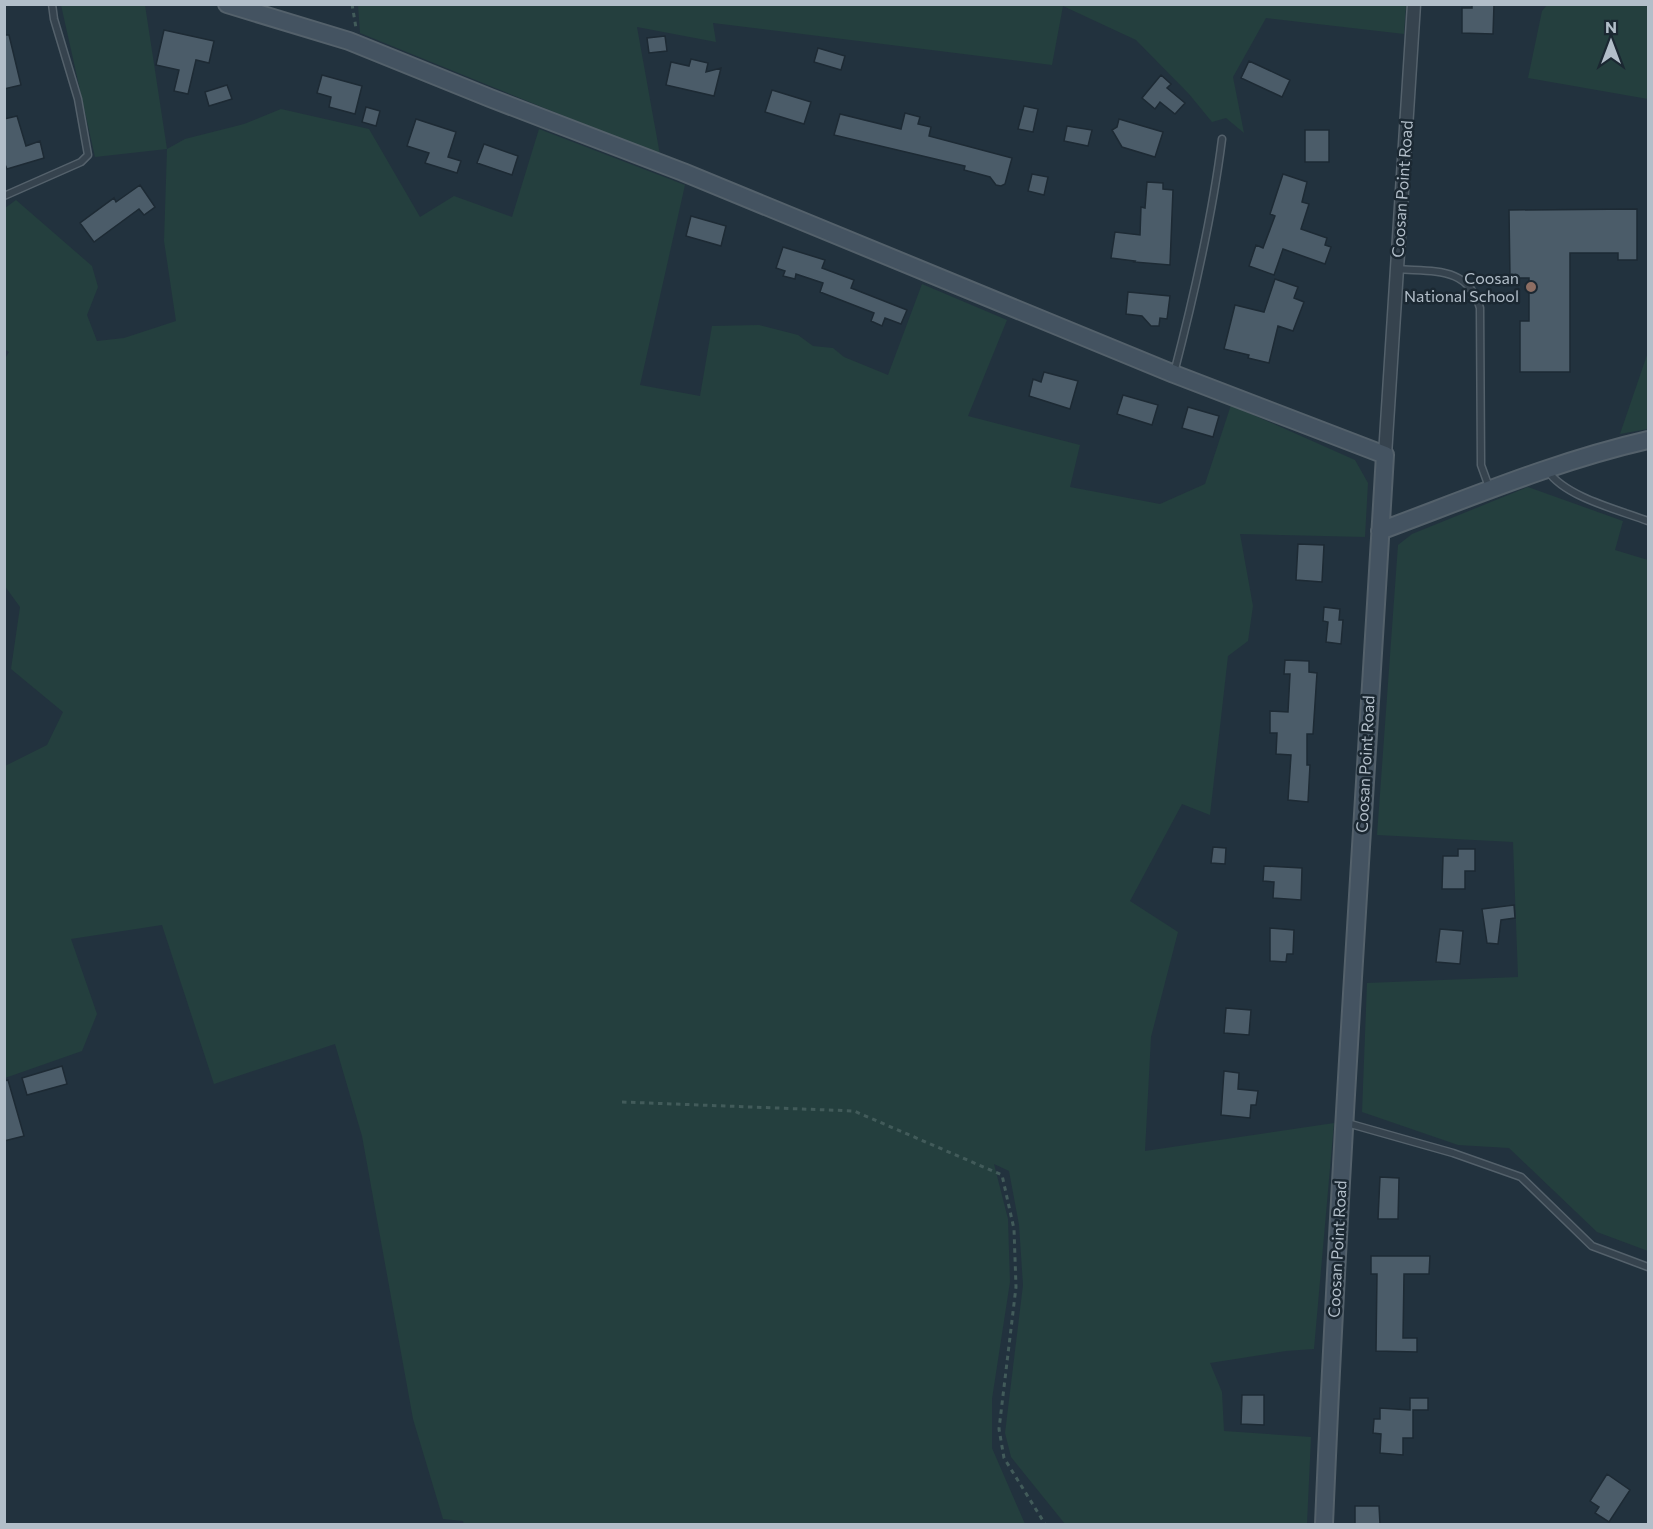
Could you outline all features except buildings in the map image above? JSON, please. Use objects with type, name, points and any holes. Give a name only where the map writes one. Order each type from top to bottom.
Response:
[{"type":"street","points":[[227,4],[358,45],[683,172],[1174,374],[1384,455]]},
{"type":"street","name":"Coosan Point Road","points":[[1324,1524],[1344,1122],[1413,4]]},
{"type":"street","points":[[1380,531],[1546,468],[1611,448],[1648,440]]},
{"type":"lane","points":[[4,196],[81,162],[88,155],[78,99],[54,19],[52,4]]},
{"type":"lane","points":[[1174,374],[1194,296],[1215,196],[1222,139]]},
{"type":"lane","points":[[1397,269],[1441,272],[1463,279],[1476,294],[1480,308],[1481,465],[1490,490]]},
{"type":"lane","points":[[1546,468],[1554,479],[1569,490],[1648,520]]},
{"type":"lane","points":[[1344,1122],[1453,1153],[1521,1177],[1592,1246],[1648,1267]]},
{"type":"path","points":[[352,4],[358,45]]},
{"type":"path","points":[[622,1102],[855,1111],[1002,1174],[1014,1229],[1016,1287],[999,1429],[1004,1458],[1045,1524]]},
{"type":"green space","points":[[61,5],[145,5],[167,149],[95,157]]},
{"type":"green space","points":[[358,5],[1406,5],[1404,34],[1266,18],[1233,77],[1244,133],[1226,118],[1212,122],[1189,94],[1136,40],[1063,6],[1052,65],[713,23],[716,42],[637,27],[660,155],[360,33]]},
{"type":"green space","points":[[1547,5],[1648,5],[1648,99],[1528,78],[1542,11]]},
{"type":"green space","points":[[281,109],[369,129],[420,217],[454,196],[512,217],[539,129],[685,185],[640,385],[700,396],[712,326],[759,325],[798,335],[813,346],[833,348],[844,357],[888,375],[922,284],[1007,320],[968,416],[1080,445],[1070,487],[1160,504],[1205,484],[1231,405],[1355,460],[1368,483],[1365,537],[1240,534],[1253,606],[1248,641],[1228,656],[1210,815],[1182,804],[1130,901],[1178,932],[1151,1037],[1145,1151],[1334,1123],[1314,1349],[1210,1363],[1222,1392],[1224,1431],[1311,1437],[1307,1524],[1065,1524],[1011,1457],[1005,1433],[1023,1285],[1019,1225],[1009,1171],[994,1164],[1008,1219],[1010,1282],[992,1399],[992,1448],[1025,1524],[464,1524],[463,1521],[443,1519],[413,1419],[362,1136],[335,1044],[214,1084],[162,925],[71,939],[97,1014],[82,1051],[5,1078],[5,766],[47,745],[63,712],[11,669],[20,607],[4,585],[4,360],[9,352],[4,349],[5,208],[16,200],[92,266],[98,287],[87,315],[97,341],[124,338],[176,321],[164,241],[167,149],[185,139],[244,124]]},
{"type":"green space","points":[[1648,258],[1648,429],[1620,434],[1647,355]]},
{"type":"green space","points":[[1528,487],[1623,521],[1615,550],[1648,560],[1648,1251],[1597,1232],[1509,1148],[1458,1145],[1362,1112],[1367,983],[1518,977],[1513,842],[1377,835],[1398,545],[1412,534]]},
{"type":"place","name":"Coosan National School","points":[[1531,287]]}]
